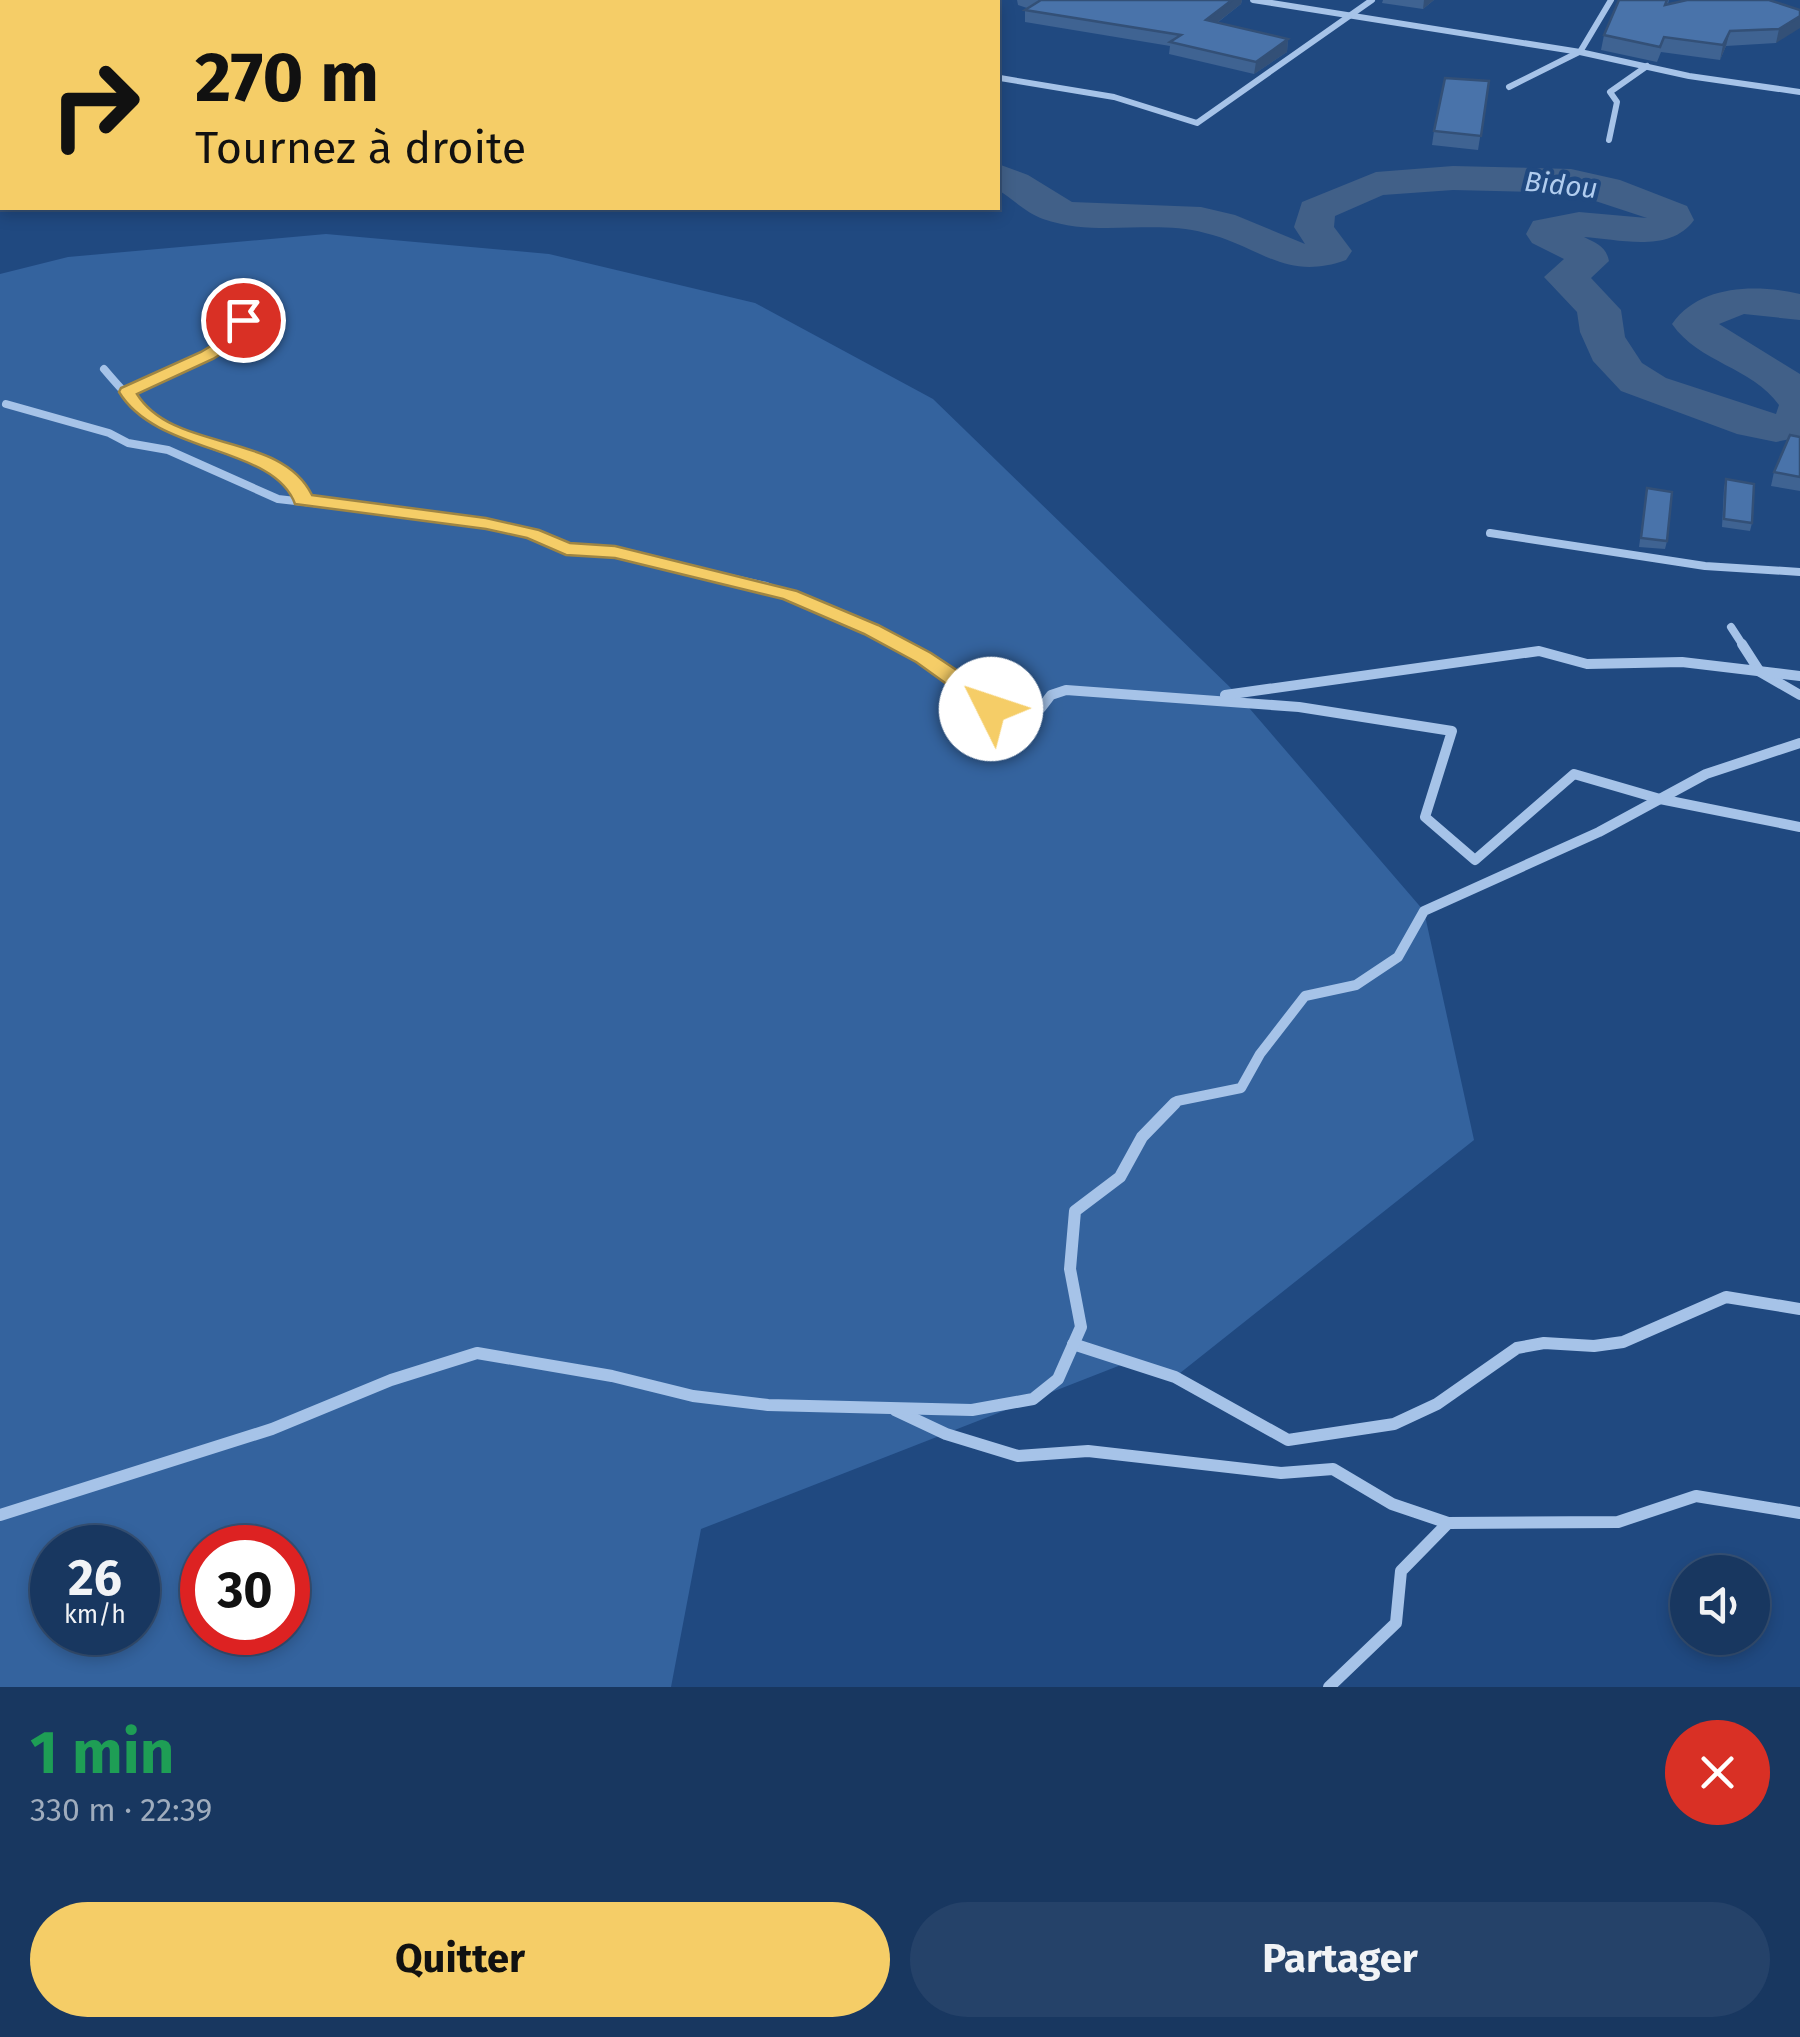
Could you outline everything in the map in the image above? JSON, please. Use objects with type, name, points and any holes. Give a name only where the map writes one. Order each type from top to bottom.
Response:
[{"type":"street","points":[[1253,0],[1800,92]]},
{"type":"street","points":[[1000,78],[1114,97],[1197,123],[1372,0]]},
{"type":"street","points":[[1509,87],[1580,52],[1611,0]]},
{"type":"street","points":[[1609,140],[1617,102],[1610,92],[1647,66]]},
{"type":"street","points":[[127,392],[240,336],[243,320]]},
{"type":"street","points":[[104,369],[137,408],[174,430],[231,448],[281,473],[302,493],[302,500]]},
{"type":"street","points":[[6,404],[109,433],[128,443],[180,454],[266,495],[486,523],[533,534],[566,549],[615,552],[766,586],[871,629],[953,676],[1003,715],[1040,708],[1051,695],[1066,690],[1194,697],[1396,719],[1452,730],[1425,817],[1475,860],[1574,774],[1660,799],[1800,827]]},
{"type":"street","points":[[1490,533],[1705,566],[1800,572]]},
{"type":"street","points":[[1731,627],[1760,672],[1800,695]]},
{"type":"street","points":[[1194,697],[1539,651],[1587,664],[1682,662],[1800,676]]},
{"type":"street","points":[[0,1515],[272,1429],[391,1380],[477,1353],[612,1376],[693,1396],[768,1405],[972,1410],[1033,1399],[1058,1379],[1081,1328],[1070,1268],[1075,1211],[1120,1177],[1142,1137],[1178,1100],[1241,1088],[1260,1054],[1305,996],[1356,985],[1398,957],[1424,911],[1599,832],[1706,774],[1800,743]]},
{"type":"street","points":[[1074,1344],[1174,1377],[1288,1440],[1394,1424],[1437,1404],[1517,1348],[1544,1343],[1623,1342],[1726,1297],[1800,1309]]},
{"type":"street","points":[[890,1408],[946,1434],[1018,1456],[1088,1451],[1281,1473],[1334,1469],[1392,1504],[1448,1522],[1618,1522],[1696,1496],[1800,1513]]},
{"type":"street","points":[[1329,1687],[1396,1622],[1402,1571],[1448,1522]]},
{"type":"shaded area","points":[[326,234],[549,254],[755,303],[933,399],[1237,694],[1424,911],[1474,1140],[1175,1377],[1126,1363],[701,1529],[671,1687],[0,1687],[0,274],[68,257]]},
{"type":"building","points":[[1041,0],[1232,0],[1206,20],[1288,39],[1256,62],[1170,42],[1181,35],[1025,10]]},
{"type":"building","points":[[1619,0],[1667,0],[1665,5],[1687,0],[1769,0],[1800,10],[1800,16],[1779,29],[1730,31],[1723,45],[1664,37],[1660,47],[1604,35]]},
{"type":"building","points":[[1445,78],[1489,81],[1481,136],[1434,131]]},
{"type":"building","points":[[1790,435],[1800,437],[1800,477],[1774,472]]},
{"type":"building","points":[[1726,479],[1754,484],[1752,523],[1724,519]]},
{"type":"building","points":[[1647,488],[1672,492],[1667,541],[1641,538]]},
{"type":"waterway","name":"Bidou","points":[[1000,177],[1058,211],[1098,218],[1201,220],[1305,256],[1331,251],[1314,227],[1316,210],[1376,184],[1453,178],[1571,181],[1606,188],[1673,214],[1674,220],[1648,230],[1579,224],[1547,230],[1546,234],[1587,254],[1588,261],[1565,277],[1599,310],[1601,332],[1615,361],[1650,388],[1765,427],[1798,421],[1800,408]]},
{"type":"waterway","name":"Bidou","points":[[1800,307],[1744,301],[1716,308],[1694,324],[1705,336],[1778,378],[1800,403]]},
{"type":"route","points":[[243,320],[240,336],[127,392],[137,408],[174,430],[260,461],[290,480],[302,493],[302,500],[486,523],[552,540],[566,549],[615,552],[766,586],[871,629],[966,685],[991,709]]}]
